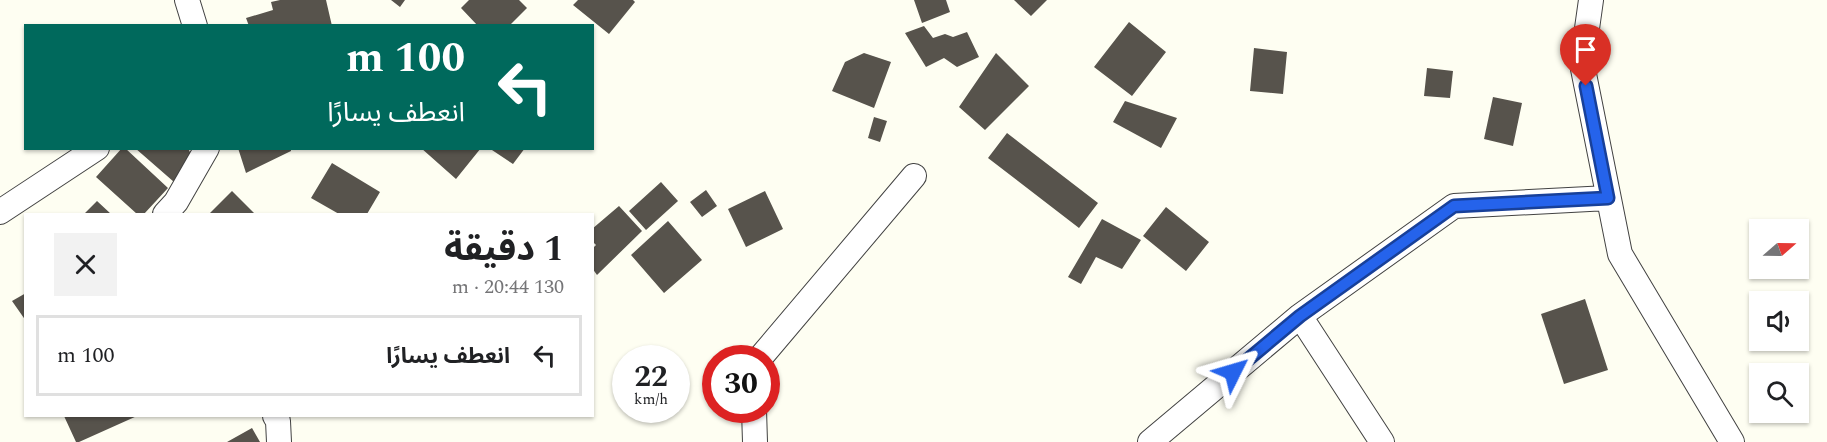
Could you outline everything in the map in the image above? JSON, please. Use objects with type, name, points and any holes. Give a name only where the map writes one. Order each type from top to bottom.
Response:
[{"type":"street","points":[[187,0],[194,24]]},
{"type":"street","points":[[1591,0],[1582,64],[1620,254],[1732,442]]},
{"type":"street","points":[[0,212],[94,150]]},
{"type":"street","points":[[166,213],[176,202],[206,150]]},
{"type":"street","points":[[771,345],[914,176]]},
{"type":"street","points":[[1150,442],[1300,316],[1454,206],[1608,198]]},
{"type":"street","points":[[1300,316],[1382,442]]},
{"type":"street","points":[[276,417],[278,421],[279,442]]},
{"type":"street","points":[[754,423],[755,442]]},
{"type":"building","points":[[326,0],[332,24],[248,24],[246,18],[273,10],[271,2]]},
{"type":"building","points":[[391,0],[405,0],[400,7]]},
{"type":"building","points":[[469,0],[519,0],[527,8],[511,24],[476,24],[461,8]]},
{"type":"building","points":[[578,0],[633,0],[635,2],[609,34],[573,5]]},
{"type":"building","points":[[914,0],[946,0],[950,12],[922,23]]},
{"type":"building","points":[[1014,0],[1047,0],[1031,16]]},
{"type":"building","points":[[1129,22],[1166,52],[1132,96],[1094,67]]},
{"type":"building","points":[[924,26],[933,38],[945,34],[953,37],[967,32],[979,57],[957,67],[944,58],[926,67],[905,33]]},
{"type":"building","points":[[1254,48],[1287,52],[1283,94],[1250,91]]},
{"type":"building","points":[[864,53],[891,62],[874,108],[832,91],[845,62]]},
{"type":"building","points":[[996,53],[1029,86],[985,130],[959,107]]},
{"type":"building","points":[[1427,68],[1453,71],[1450,98],[1424,96]]},
{"type":"building","points":[[1493,97],[1522,103],[1513,146],[1484,139]]},
{"type":"building","points":[[1125,101],[1177,118],[1161,148],[1113,122]]},
{"type":"building","points":[[874,117],[887,121],[880,142],[868,138]]},
{"type":"building","points":[[1007,133],[1098,203],[1079,228],[988,158]]},
{"type":"building","points":[[120,150],[127,150],[168,188],[145,213],[136,213],[96,177]]},
{"type":"building","points":[[137,150],[189,150],[195,163],[174,182]]},
{"type":"building","points":[[239,150],[291,150],[291,151],[246,173]]},
{"type":"building","points":[[423,150],[479,150],[456,179]]},
{"type":"building","points":[[492,150],[524,150],[513,164]]},
{"type":"building","points":[[332,163],[380,192],[368,213],[337,213],[311,198]]},
{"type":"building","points":[[661,182],[678,201],[646,230],[629,211]]},
{"type":"building","points":[[706,190],[717,206],[702,217],[690,202]]},
{"type":"building","points":[[232,191],[254,213],[210,213]]},
{"type":"building","points":[[765,191],[783,229],[746,247],[728,209]]},
{"type":"building","points":[[97,201],[110,213],[85,213]]},
{"type":"building","points":[[619,206],[642,231],[597,275],[594,271],[594,247],[596,245],[594,227]]},
{"type":"building","points":[[1166,207],[1209,242],[1186,271],[1143,236]]},
{"type":"building","points":[[1102,219],[1141,240],[1122,269],[1096,257],[1081,284],[1068,277]]},
{"type":"building","points":[[668,221],[702,260],[664,293],[631,255]]},
{"type":"building","points":[[24,294],[24,318],[12,301]]},
{"type":"building","points":[[1585,299],[1608,370],[1564,384],[1541,314]]},
{"type":"building","points":[[64,417],[135,417],[79,442],[76,442]]},
{"type":"building","points":[[252,428],[260,442],[227,442]]},
{"type":"route","points":[[1233,372],[1300,316],[1454,206],[1608,198],[1586,86]]}]
